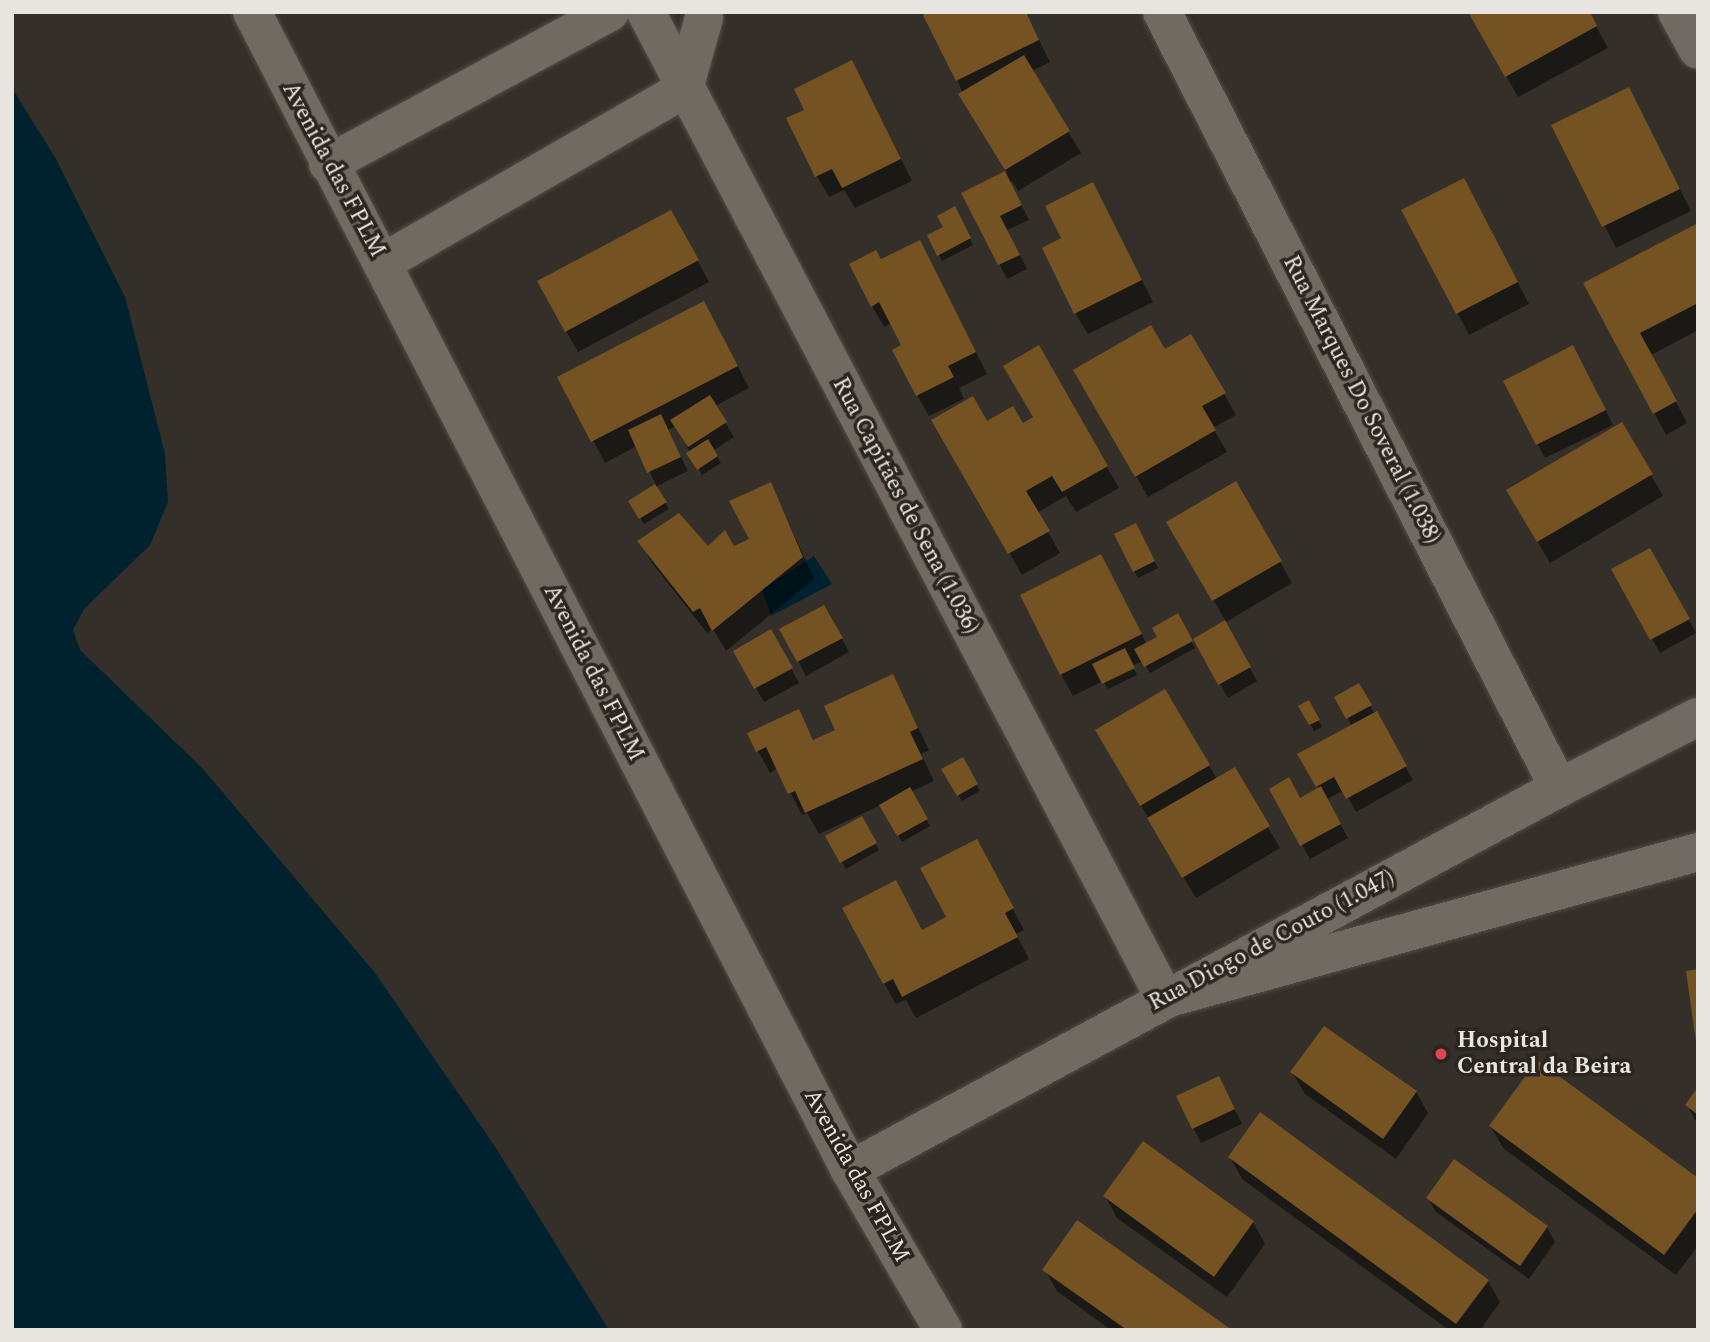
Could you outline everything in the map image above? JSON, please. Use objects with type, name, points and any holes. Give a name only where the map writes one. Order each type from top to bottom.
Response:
[{"type":"street","name":"Avenida das FPLM","points":[[251,12],[850,1170],[943,1330]]},
{"type":"street","points":[[328,164],[610,12]]},
{"type":"street","name":"Rua Capitães de Sena (1.036)","points":[[646,12],[684,89],[1165,999]]},
{"type":"street","name":"Rua Marques Do Soveral (1.038)","points":[[1162,12],[1559,788]]},
{"type":"street","points":[[1678,12],[1698,51]]},
{"type":"street","points":[[382,263],[684,89],[701,14]]},
{"type":"street","name":"Rua Diogo de Couto (1.047)","points":[[850,1170],[1559,788],[1698,717]]},
{"type":"street","points":[[1165,999],[1698,852]]},
{"type":"water","points":[[12,88],[56,159],[125,297],[165,454],[168,502],[150,545],[84,609],[73,630],[80,650],[203,769],[375,973],[494,1145],[609,1330],[12,1330]]},
{"type":"water","points":[[814,556],[832,584],[771,616],[762,589]]},
{"type":"building","points":[[929,12],[1026,12],[1039,40],[956,81],[923,15]]},
{"type":"building","points":[[1468,12],[1590,12],[1597,26],[1505,77]]},
{"type":"building","points":[[1024,55],[1070,131],[1005,170],[958,94]]},
{"type":"building","points":[[852,60],[901,159],[842,188],[832,169],[815,177],[786,118],[804,110],[794,89]]},
{"type":"building","points":[[1629,87],[1680,189],[1602,227],[1551,125]]},
{"type":"building","points":[[1005,171],[1022,205],[1000,216],[1020,255],[998,265],[961,193]]},
{"type":"building","points":[[1464,178],[1518,282],[1456,314],[1401,210]]},
{"type":"building","points":[[1093,182],[1142,280],[1074,314],[1042,248],[1061,238],[1045,206]]},
{"type":"building","points":[[955,206],[971,238],[937,256],[927,235],[943,227],[937,216]]},
{"type":"building","points":[[671,210],[699,260],[565,332],[537,281]]},
{"type":"building","points":[[1698,223],[1698,303],[1640,333],[1677,401],[1653,414],[1583,283]]},
{"type":"building","points":[[920,240],[976,352],[948,366],[954,377],[916,396],[892,350],[901,345],[879,302],[871,307],[849,264],[876,250],[881,259]]},
{"type":"building","points":[[704,301],[738,366],[591,442],[557,377]]},
{"type":"building","points":[[1151,325],[1165,349],[1191,334],[1226,393],[1202,406],[1216,430],[1135,477],[1073,370]]},
{"type":"building","points":[[1039,345],[1108,466],[1062,492],[1052,476],[1026,491],[1050,531],[1008,554],[931,420],[973,396],[987,421],[1013,406],[1023,423],[1033,417],[1003,366]]},
{"type":"building","points":[[1573,345],[1606,410],[1536,445],[1503,381]]},
{"type":"building","points":[[710,395],[727,422],[688,447],[670,420]]},
{"type":"building","points":[[661,414],[681,457],[647,473],[628,430]]},
{"type":"building","points":[[1622,422],[1653,474],[1537,542],[1506,490]]},
{"type":"building","points":[[708,439],[718,456],[697,470],[686,453]]},
{"type":"building","points":[[1236,481],[1282,561],[1212,601],[1166,522]]},
{"type":"building","points":[[771,482],[803,557],[712,631],[700,608],[693,612],[637,541],[679,513],[708,546],[725,530],[734,546],[749,539],[729,501]]},
{"type":"building","points":[[655,484],[667,502],[639,519],[628,501]]},
{"type":"building","points":[[1136,523],[1155,561],[1133,572],[1114,534]]},
{"type":"building","points":[[1650,548],[1690,619],[1650,640],[1611,569]]},
{"type":"building","points":[[1101,554],[1142,634],[1060,675],[1020,595]]},
{"type":"building","points":[[824,605],[843,638],[797,662],[779,629]]},
{"type":"building","points":[[1178,613],[1193,641],[1144,667],[1134,649],[1157,637],[1152,628]]},
{"type":"building","points":[[1225,620],[1251,667],[1218,685],[1193,639]]},
{"type":"building","points":[[771,629],[793,668],[754,689],[733,651]]},
{"type":"building","points":[[1125,648],[1135,668],[1102,684],[1092,664]]},
{"type":"building","points":[[893,674],[918,728],[910,732],[923,759],[805,813],[795,791],[788,794],[766,747],[756,752],[747,733],[799,709],[813,740],[835,730],[824,706]]},
{"type":"building","points":[[1359,683],[1372,705],[1346,719],[1334,697]]},
{"type":"building","points":[[1165,689],[1210,765],[1140,806],[1095,730]]},
{"type":"building","points":[[1309,700],[1320,720],[1309,725],[1298,706]]},
{"type":"building","points":[[1377,711],[1407,766],[1346,799],[1334,777],[1316,787],[1297,754]]},
{"type":"building","points":[[963,757],[978,784],[957,796],[941,769]]},
{"type":"building","points":[[1235,767],[1270,826],[1182,878],[1147,818]]},
{"type":"building","points":[[1289,777],[1300,798],[1321,786],[1341,824],[1300,846],[1269,789]]},
{"type":"building","points":[[910,787],[928,819],[897,836],[879,805]]},
{"type":"building","points":[[862,816],[877,843],[840,863],[825,836]]},
{"type":"building","points":[[977,839],[1014,908],[1005,913],[1018,937],[902,997],[893,979],[883,984],[842,908],[896,880],[922,930],[946,917],[920,868]]},
{"type":"building","points":[[1698,969],[1698,1042],[1696,1042],[1686,971]]},
{"type":"building","points":[[1324,1026],[1417,1091],[1383,1139],[1290,1072]]},
{"type":"building","points":[[1537,1060],[1698,1178],[1698,1209],[1664,1255],[1489,1126]]},
{"type":"building","points":[[1219,1076],[1235,1109],[1192,1129],[1176,1096]]},
{"type":"building","points":[[1698,1087],[1698,1115],[1685,1105]]},
{"type":"building","points":[[1260,1112],[1489,1280],[1456,1324],[1228,1157]]},
{"type":"building","points":[[1143,1141],[1254,1221],[1214,1277],[1103,1196]]},
{"type":"building","points":[[1454,1159],[1548,1226],[1520,1266],[1426,1198]]},
{"type":"building","points":[[1077,1220],[1232,1330],[1127,1330],[1042,1270]]},
{"type":"place","name":"Hospital Central da Beira","points":[[1441,1054]]}]
